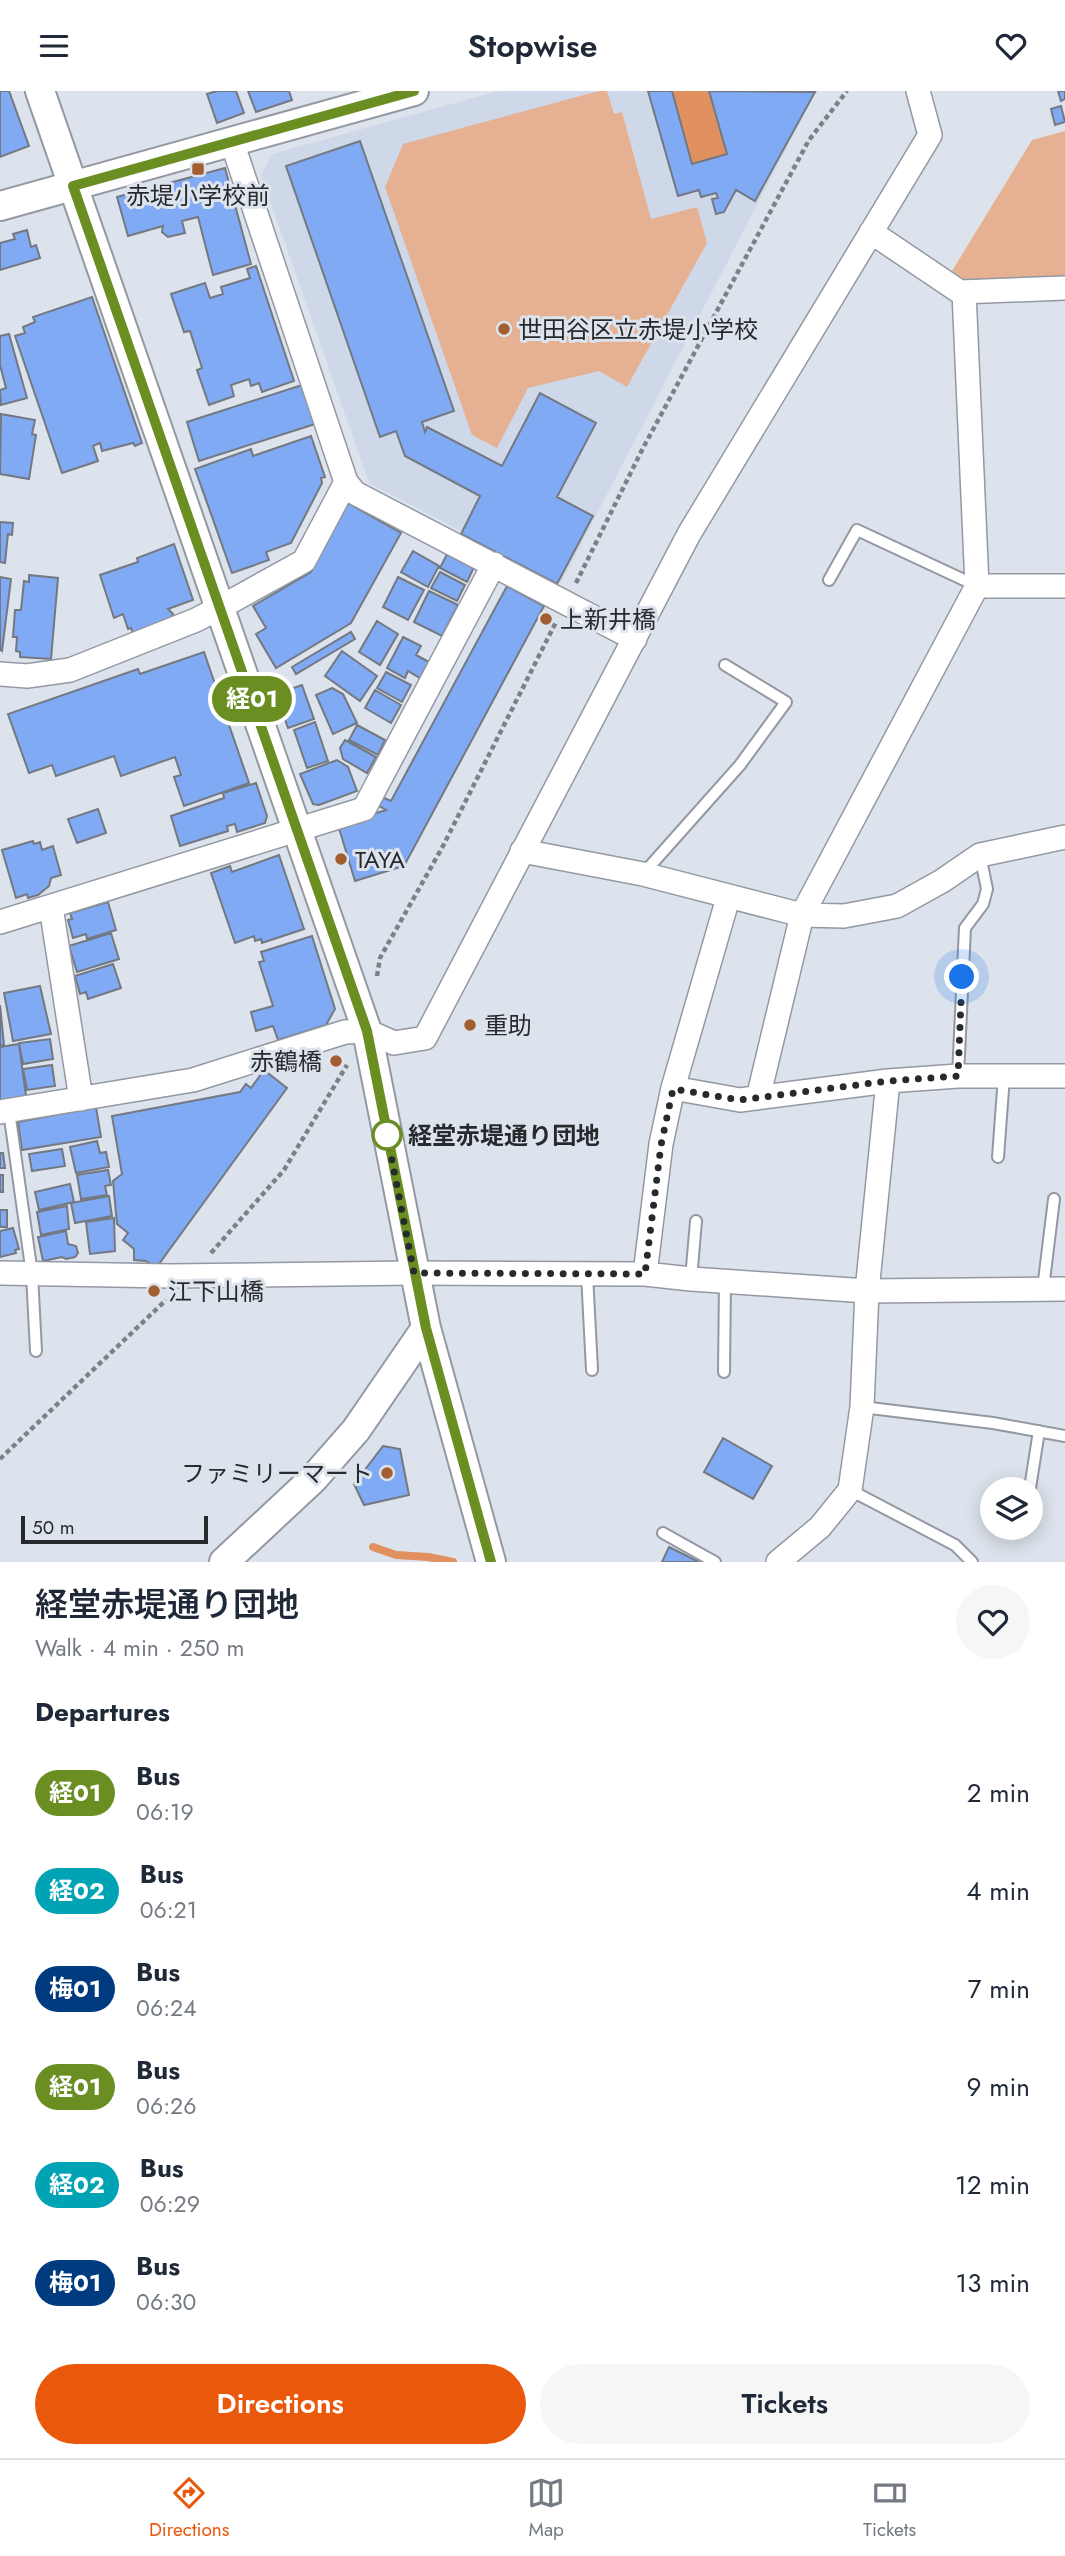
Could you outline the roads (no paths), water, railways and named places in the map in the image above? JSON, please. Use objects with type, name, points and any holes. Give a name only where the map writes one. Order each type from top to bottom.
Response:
[{"type":"street","points":[[40,91],[367,1031],[426,1328],[491,1560]]},
{"type":"street","points":[[0,206],[232,142],[347,100],[414,91]]},
{"type":"street","points":[[4,1112],[194,1080],[345,1032],[367,1031],[394,1043],[425,1038],[689,534],[930,135],[918,91]]},
{"type":"street","points":[[232,142],[346,482],[355,493],[494,563],[635,639]]},
{"type":"street","points":[[871,232],[960,292],[1065,288]]},
{"type":"street","points":[[758,1098],[802,915],[976,586],[964,292]]},
{"type":"street","points":[[0,674],[27,676],[70,670],[221,607],[304,561],[346,482]]},
{"type":"street","points":[[0,922],[364,809],[494,563]]},
{"type":"street","points":[[976,586],[1065,586]]},
{"type":"street","points":[[522,851],[643,874],[802,915],[844,916],[897,907],[980,855],[1065,837]]},
{"type":"street","points":[[645,1274],[661,1145],[673,1089],[728,898]]},
{"type":"street","points":[[51,907],[81,1099]]},
{"type":"street","points":[[673,1089],[740,1100],[888,1081],[958,1076],[1065,1076]]},
{"type":"street","points":[[778,1562],[820,1527],[849,1490],[862,1407],[867,1291],[888,1081]]},
{"type":"street","points":[[0,1273],[191,1276],[645,1274],[867,1291],[1054,1289]]},
{"type":"street","points":[[224,1562],[313,1479],[356,1430],[426,1328]]},
{"type":"lane","points":[[830,580],[857,530],[976,586]]},
{"type":"lane","points":[[643,874],[740,765],[786,702],[725,665]]},
{"type":"lane","points":[[958,1076],[965,928],[982,904],[987,890],[980,855]]},
{"type":"lane","points":[[998,1157],[1004,1076]]},
{"type":"lane","points":[[4,1112],[32,1274],[36,1351]]},
{"type":"lane","points":[[1054,1199],[1054,1289]]},
{"type":"lane","points":[[691,1279],[696,1221]]},
{"type":"lane","points":[[587,1274],[592,1370]]},
{"type":"lane","points":[[723,1372],[725,1281]]},
{"type":"lane","points":[[862,1407],[993,1423],[1065,1436]]},
{"type":"lane","points":[[1032,1477],[1039,1431]]},
{"type":"lane","points":[[849,1490],[955,1545],[972,1562]]},
{"type":"lane","points":[[663,1533],[715,1562]]},
{"type":"waterway","points":[[373,1547],[396,1555],[453,1562]]},
{"type":"place","name":"赤堤小学校前","points":[[198,169]]},
{"type":"place","name":"世田谷区立赤堤小学校","points":[[504,329]]},
{"type":"place","name":"上新井橋","points":[[546,619]]},
{"type":"place","name":"TAYA","points":[[341,859]]},
{"type":"place","name":"重助","points":[[470,1025]]},
{"type":"place","name":"赤鶴橋","points":[[336,1061]]},
{"type":"place","name":"経堂赤堤通り団地","points":[[387,1135]]},
{"type":"place","name":"江下山橋","points":[[154,1291]]},
{"type":"place","name":"ファミリーマート","points":[[387,1473]]}]
